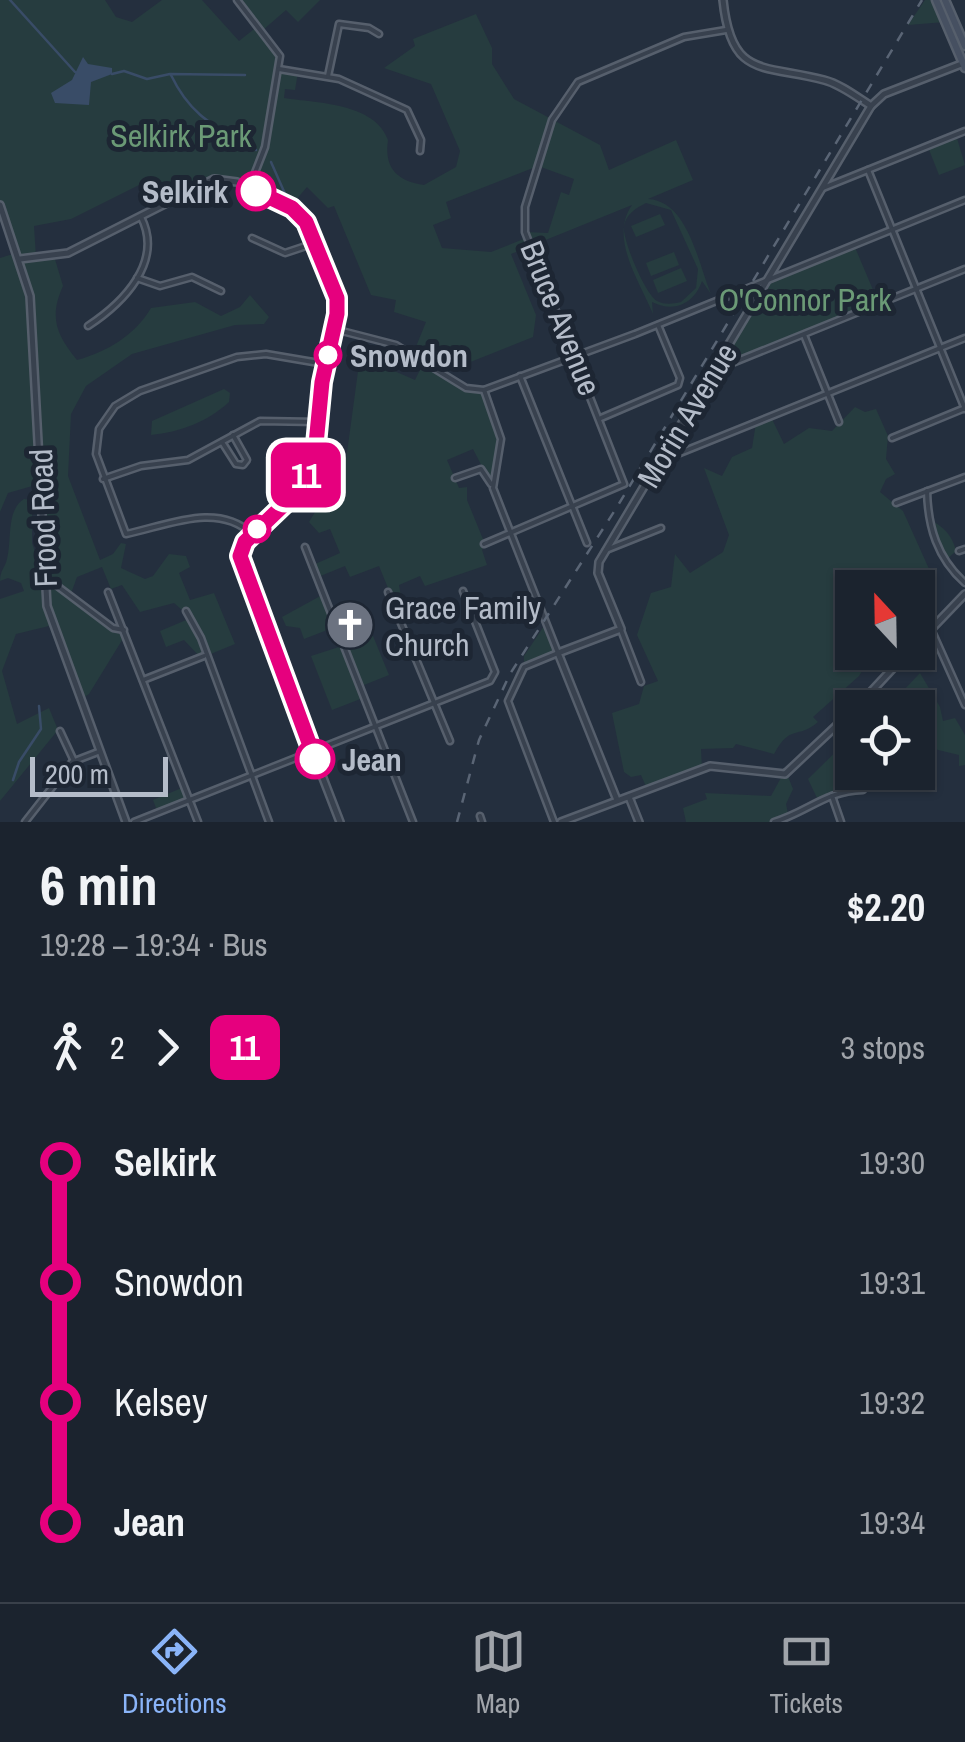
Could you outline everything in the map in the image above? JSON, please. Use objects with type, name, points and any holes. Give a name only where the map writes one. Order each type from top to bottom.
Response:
[{"type":"main road","points":[[936,0],[964,64]]},
{"type":"main road","points":[[945,0],[965,46]]},
{"type":"street","points":[[238,0],[278,49],[280,70],[265,148],[249,188]]},
{"type":"street","points":[[722,0],[726,30],[736,50],[757,68],[827,80],[871,106],[884,94],[964,64]]},
{"type":"street","points":[[328,76],[339,24],[369,28],[379,34]]},
{"type":"street","name":"Bruce Avenue","points":[[572,508],[619,489],[624,480],[524,226],[525,207],[554,114],[588,76],[692,34],[726,30]]},
{"type":"street","points":[[280,70],[328,76],[407,110],[421,140],[420,151]]},
{"type":"street","name":"Morin Avenue","points":[[606,550],[871,106]]},
{"type":"street","points":[[822,188],[965,131]]},
{"type":"street","points":[[868,170],[965,408],[892,438]]},
{"type":"street","points":[[20,259],[68,253],[214,179],[249,188],[298,212],[337,298],[334,330],[314,450],[300,485],[242,548],[242,570],[340,822]]},
{"type":"street","points":[[334,330],[388,342],[466,388],[484,390],[965,200]]},
{"type":"street","name":"Frood Road","points":[[0,204],[30,296],[38,378],[45,582],[51,625],[126,822]]},
{"type":"street","points":[[88,326],[120,305],[136,278],[150,247],[140,215]]},
{"type":"street","points":[[252,238],[282,252],[315,243]]},
{"type":"street","points":[[714,370],[965,269]]},
{"type":"street","points":[[136,278],[160,286],[192,277],[221,291]]},
{"type":"street","points":[[600,418],[680,381],[658,324]]},
{"type":"street","points":[[804,334],[839,422]]},
{"type":"street","points":[[660,461],[965,338]]},
{"type":"street","points":[[252,534],[236,521],[223,518],[168,520],[126,534],[96,454],[100,429],[110,410],[129,396],[236,356],[266,354],[326,364]]},
{"type":"street","points":[[520,376],[586,543]]},
{"type":"street","points":[[484,390],[501,439],[493,488]]},
{"type":"street","points":[[103,479],[141,466],[188,460],[267,420],[318,422]]},
{"type":"street","points":[[222,442],[236,464],[243,465],[247,460],[233,435]]},
{"type":"street","points":[[455,478],[480,469],[493,488],[617,800]]},
{"type":"street","points":[[896,503],[965,476]]},
{"type":"street","points":[[927,491],[929,523],[936,542],[965,582]]},
{"type":"street","points":[[484,544],[572,508]]},
{"type":"street","points":[[641,682],[597,569],[606,550],[662,528]]},
{"type":"street","points":[[306,547],[412,822]]},
{"type":"street","points":[[45,582],[52,582],[114,628],[124,630]]},
{"type":"street","points":[[134,822],[495,676],[462,591]]},
{"type":"street","points":[[108,592],[198,822]]},
{"type":"street","points":[[388,592],[450,742]]},
{"type":"street","points":[[935,624],[965,594]]},
{"type":"street","points":[[186,611],[201,638],[204,656],[269,822]]},
{"type":"street","points":[[621,629],[527,664],[510,691],[508,705],[558,822],[710,766],[785,774],[835,727]]},
{"type":"street","points":[[935,637],[965,706]]},
{"type":"street","points":[[142,680],[204,656]]},
{"type":"street","points":[[872,690],[891,670]]},
{"type":"street","points":[[60,732],[74,762]]},
{"type":"street","points":[[25,822],[74,762],[98,752]]},
{"type":"street","points":[[774,822],[832,796],[863,790]]},
{"type":"street","points":[[628,796],[639,822]]},
{"type":"street","points":[[832,796],[841,822]]},
{"type":"green space","name":"Selkirk Park","points":[[0,0],[105,0],[116,17],[132,22],[162,0],[202,0],[239,41],[259,25],[238,0],[320,0],[298,22],[286,10],[263,30],[280,52],[280,70],[298,72],[295,90],[285,89],[284,98],[344,107],[371,119],[388,140],[388,158],[394,171],[406,180],[424,185],[456,167],[460,151],[431,84],[384,68],[415,46],[413,39],[476,14],[492,48],[492,64],[514,99],[600,145],[609,170],[676,140],[693,180],[648,199],[662,202],[673,210],[682,222],[711,294],[702,281],[694,296],[682,304],[668,307],[652,302],[653,314],[629,259],[624,228],[635,266],[657,301],[681,302],[696,288],[698,269],[671,210],[646,203],[625,222],[632,205],[511,254],[536,315],[533,337],[443,373],[469,390],[483,391],[500,435],[493,488],[473,449],[447,460],[459,488],[467,487],[467,500],[485,544],[482,550],[487,565],[425,586],[420,576],[399,585],[408,637],[379,566],[350,577],[345,566],[318,577],[313,565],[340,553],[330,529],[319,533],[309,522],[337,476],[317,466],[321,456],[346,460],[359,364],[385,367],[415,380],[424,362],[413,354],[426,322],[394,312],[396,300],[371,295],[334,206],[328,208],[307,187],[290,207],[226,182],[201,187],[162,204],[149,180],[71,219],[34,226],[36,257],[54,256],[63,286],[56,307],[57,325],[77,360],[119,341],[151,308],[195,302],[221,316],[240,307],[250,295],[269,317],[264,324],[235,325],[132,354],[86,386],[71,414],[68,476],[100,560],[113,554],[121,543],[126,544],[121,568],[145,579],[153,576],[169,554],[186,556],[190,567],[179,573],[190,600],[214,593],[235,644],[201,658],[184,640],[166,647],[160,631],[191,618],[174,603],[140,612],[122,585],[111,589],[102,567],[77,577],[69,599],[124,637],[89,694],[78,701],[49,626],[16,634],[2,671],[17,724],[49,708],[58,730],[0,801],[0,599],[24,591],[21,583],[8,578],[0,581],[0,577],[7,559],[14,510],[24,499],[32,500],[32,543],[38,561],[36,485],[8,493],[0,512],[0,258],[16,253],[0,205]],"holes":[[[538,166],[574,179],[569,195],[561,192],[548,233],[525,232],[526,238],[491,252],[442,248],[433,225],[451,218],[446,202]]]},
{"type":"green space","points":[[925,0],[936,0],[945,22],[908,25]]},
{"type":"green space","points":[[956,135],[965,165],[939,175],[928,147]]},
{"type":"green space","points":[[660,214],[665,225],[636,237],[631,226]]},
{"type":"green space","name":"O'Connor Park","points":[[854,245],[879,304],[715,371],[770,278]]},
{"type":"green space","points":[[674,252],[679,265],[651,276],[646,263]]},
{"type":"green space","points":[[681,268],[687,281],[658,293],[653,280]]},
{"type":"green space","points":[[224,389],[230,393],[229,402],[212,415],[183,429],[151,435],[152,421]]},
{"type":"green space","points":[[855,407],[865,412],[876,409],[888,436],[886,459],[895,474],[886,479],[880,492],[903,511],[930,570],[835,570],[835,670],[863,670],[859,676],[843,690],[835,690],[835,697],[813,717],[818,722],[785,738],[774,754],[736,744],[733,748],[701,749],[702,769],[647,789],[641,775],[631,777],[624,772],[612,713],[639,704],[644,686],[658,681],[637,635],[651,593],[671,587],[675,554],[690,573],[723,552],[729,535],[704,468],[722,476],[732,457],[752,448],[756,423],[771,417],[784,444],[809,428],[832,431]]},
{"type":"green space","points":[[929,519],[947,532],[954,545],[956,551],[946,560]]},
{"type":"green space","points":[[324,594],[335,627],[304,639],[300,628],[286,626],[282,617]]},
{"type":"green space","points":[[546,623],[558,652],[524,666],[524,656]]},
{"type":"green space","points":[[373,636],[389,675],[359,687],[363,698],[332,710],[311,656]]},
{"type":"green space","points":[[920,673],[930,690],[904,690]]},
{"type":"green space","points":[[935,698],[943,721],[955,718],[965,735],[965,765],[959,766],[959,755],[935,749]]},
{"type":"green space","points":[[835,753],[835,790],[858,790],[817,798],[808,779]]},
{"type":"green space","points":[[783,774],[787,774],[793,789],[786,804],[789,818],[775,822],[686,822],[683,808],[707,799],[705,793],[771,796]]},
{"type":"green space","points":[[184,787],[190,801],[158,813],[153,800]]},
{"type":"water","points":[[83,57],[88,64],[112,68],[112,74],[91,82],[89,105],[55,103],[51,93],[72,80]]},
{"type":"waterway","points":[[10,0],[75,72]]},
{"type":"waterway","points":[[112,74],[124,71],[147,79],[170,74],[245,75]]},
{"type":"waterway","points":[[171,75],[197,112],[256,150]]},
{"type":"waterway","points":[[271,162],[286,196]]},
{"type":"waterway","points":[[13,780],[19,762],[41,729],[39,706]]},
{"type":"railway","points":[[457,822],[479,740],[510,674],[617,507],[922,0]]},
{"type":"bus line","name":"11","points":[[256,191],[303,216],[337,298],[316,444],[305,476],[295,494],[245,542],[240,556],[315,759]]},
{"type":"place","name":"Selkirk","points":[[256,191]]},
{"type":"place","name":"Snowdon","points":[[328,355]]},
{"type":"place","name":"Grace Family Church","points":[[350,625]]},
{"type":"place","name":"Jean","points":[[315,759]]}]
